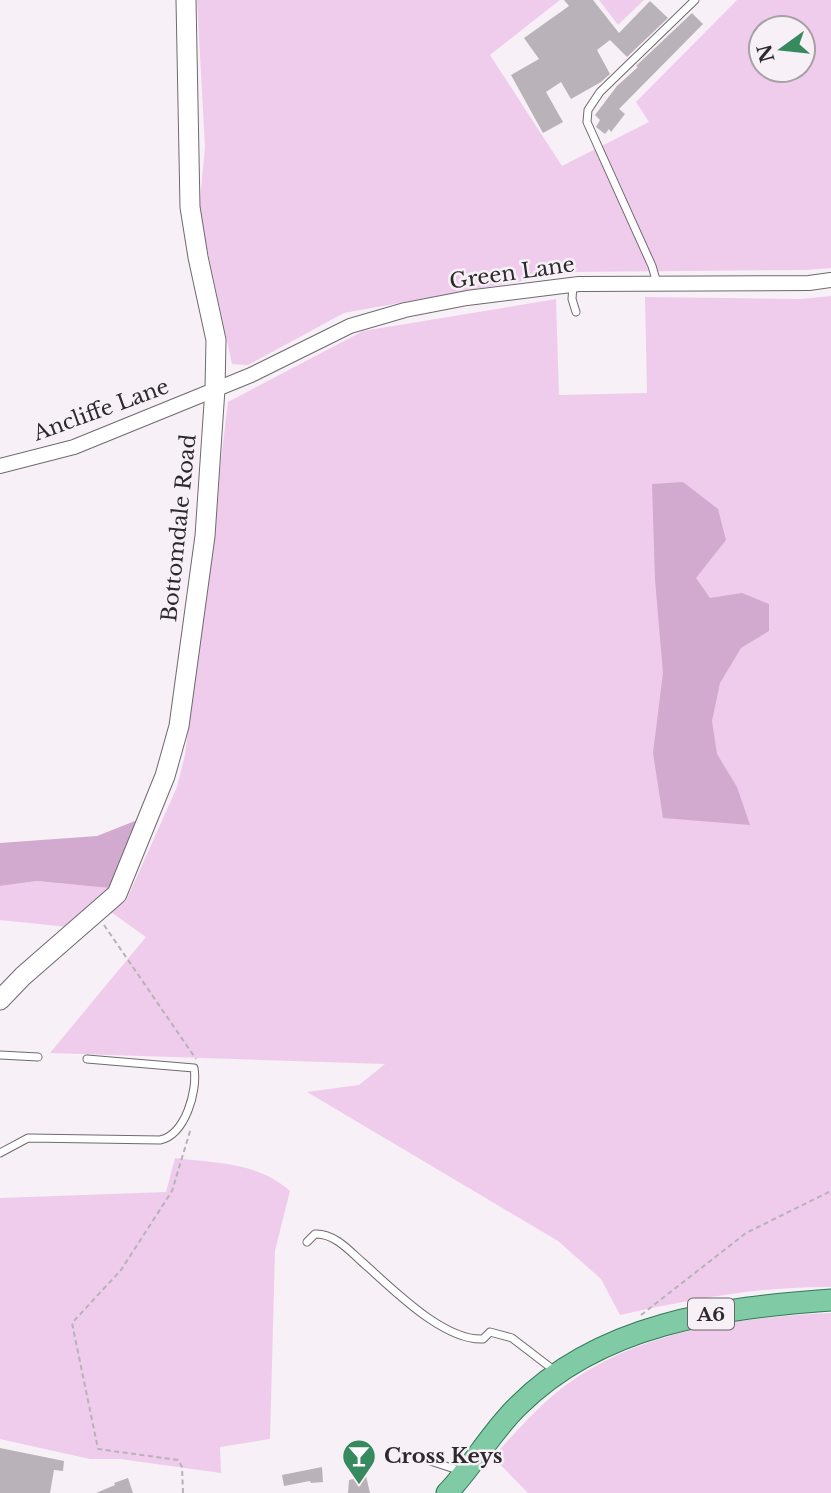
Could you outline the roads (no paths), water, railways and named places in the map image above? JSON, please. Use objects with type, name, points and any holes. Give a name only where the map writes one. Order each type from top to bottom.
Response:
[{"type":"main road","name":"A6","points":[[447,1493],[511,1413],[558,1374],[596,1350],[633,1334],[691,1317],[741,1308],[831,1300]]},
{"type":"street","name":"Bottomdale Road","points":[[0,1000],[23,976],[117,894],[165,776],[179,726],[205,536],[216,340],[190,206],[186,0]]},
{"type":"street","name":"Green Lane","points":[[215,389],[354,324],[405,310],[467,298],[573,284],[809,283],[831,280]]},
{"type":"street","name":"Ancliffe Lane","points":[[0,466],[74,447],[215,389]]},
{"type":"lane","points":[[657,284],[652,266],[587,122],[588,110],[600,92],[695,0]]},
{"type":"lane","points":[[573,284],[572,299],[576,312]]},
{"type":"lane","points":[[0,1055],[38,1057]]},
{"type":"lane","points":[[0,1153],[28,1138],[160,1140],[168,1139],[176,1132],[189,1108],[194,1068],[87,1059]]},
{"type":"lane","points":[[307,1242],[315,1234],[324,1233],[442,1326],[474,1339],[483,1339],[490,1332],[512,1338],[558,1374]]},
{"type":"lane","points":[[424,1459],[465,1472]]},
{"type":"place","name":"Cross Keys","points":[[359,1486]]}]
